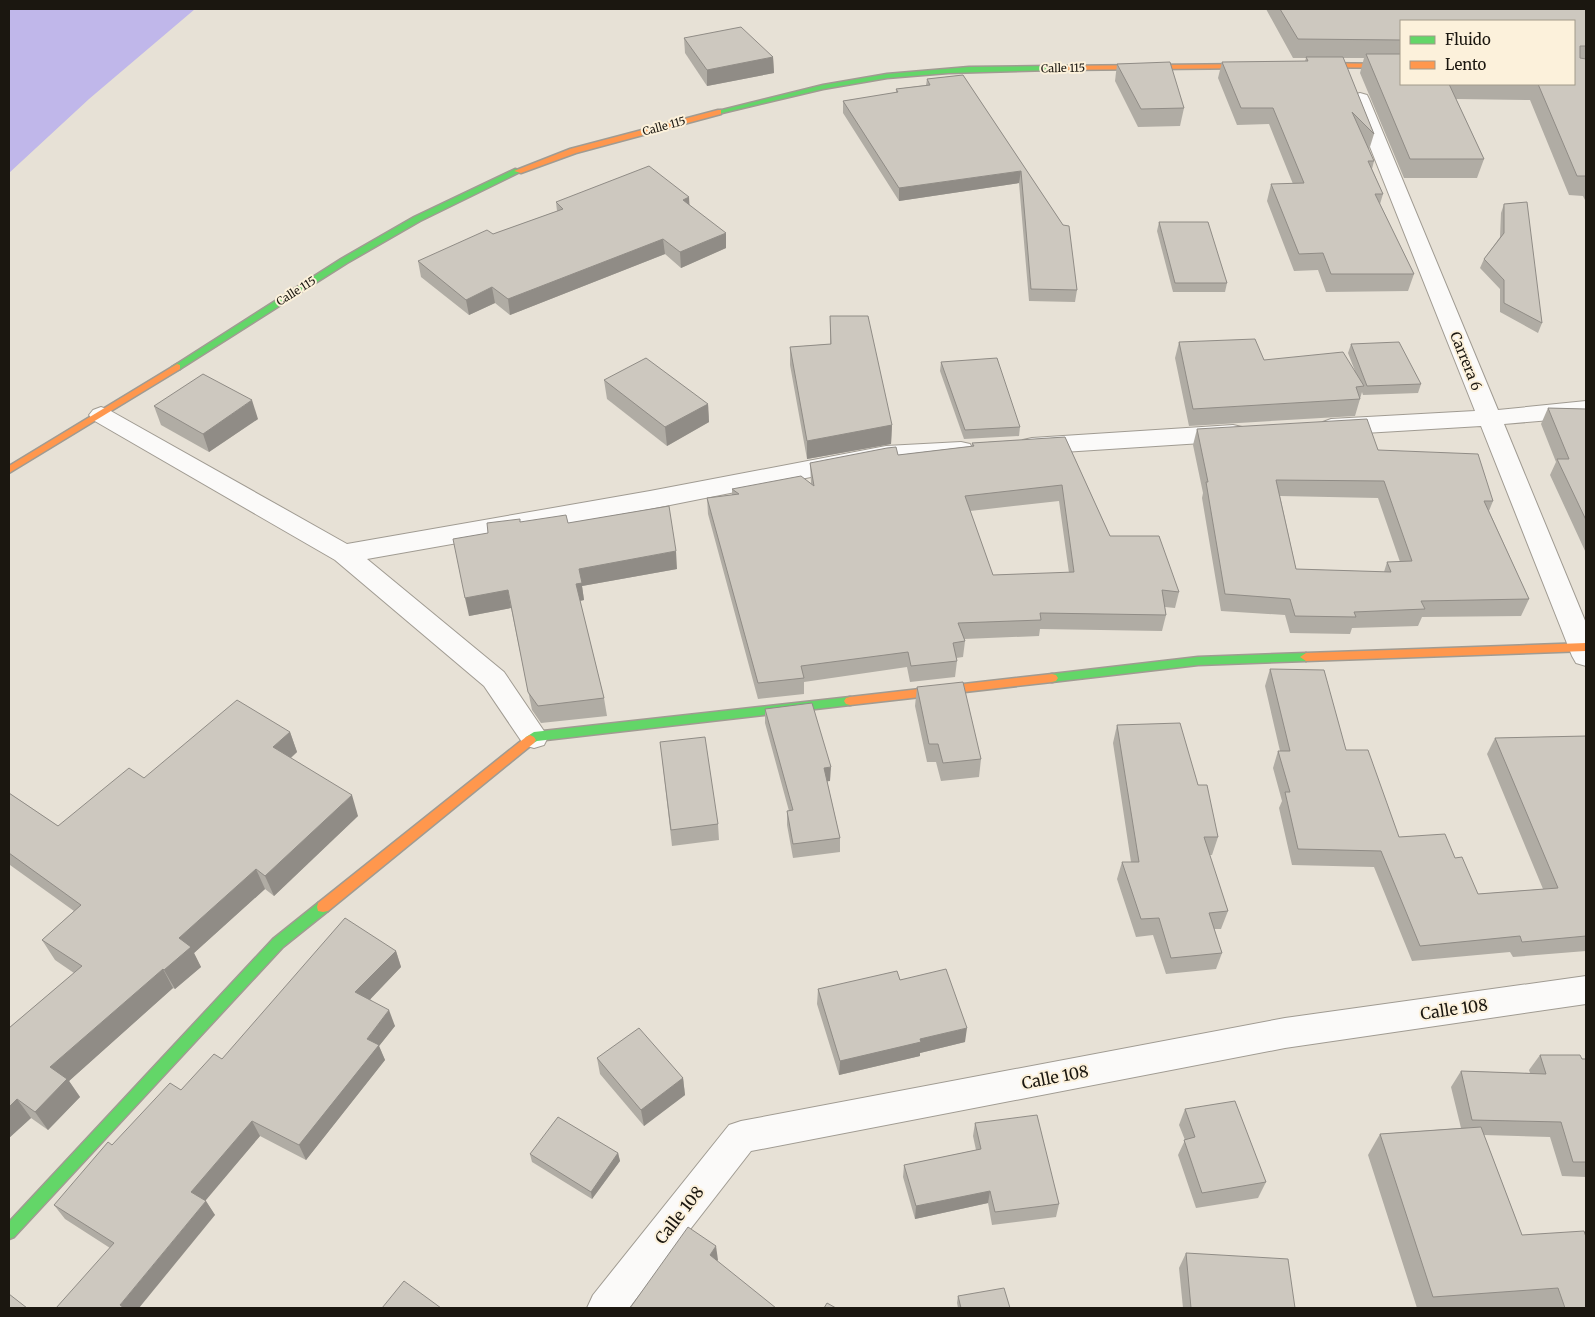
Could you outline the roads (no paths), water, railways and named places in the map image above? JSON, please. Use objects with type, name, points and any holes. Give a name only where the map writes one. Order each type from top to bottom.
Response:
[{"type":"street","name":"Carrera 6","points":[[1346,65],[1585,650]]},
{"type":"street","name":"Calle 115","points":[[9,470],[101,415],[344,261],[417,219],[503,177],[573,152],[721,111],[840,84],[886,76],[949,70],[1010,68],[1269,66]]},
{"type":"street","points":[[1298,66],[1400,66]]},
{"type":"street","points":[[1310,429],[1489,418],[1586,408]]},
{"type":"street","points":[[101,415],[344,554],[494,679],[534,737]]},
{"type":"street","points":[[1014,447],[1251,432]]},
{"type":"street","points":[[344,554],[650,500],[886,454],[984,448]]},
{"type":"street","points":[[9,1232],[278,943],[534,737],[1198,660],[1585,650]]},
{"type":"street","name":"Calle 108","points":[[606,1308],[741,1137],[1285,1034],[1586,990]]}]
